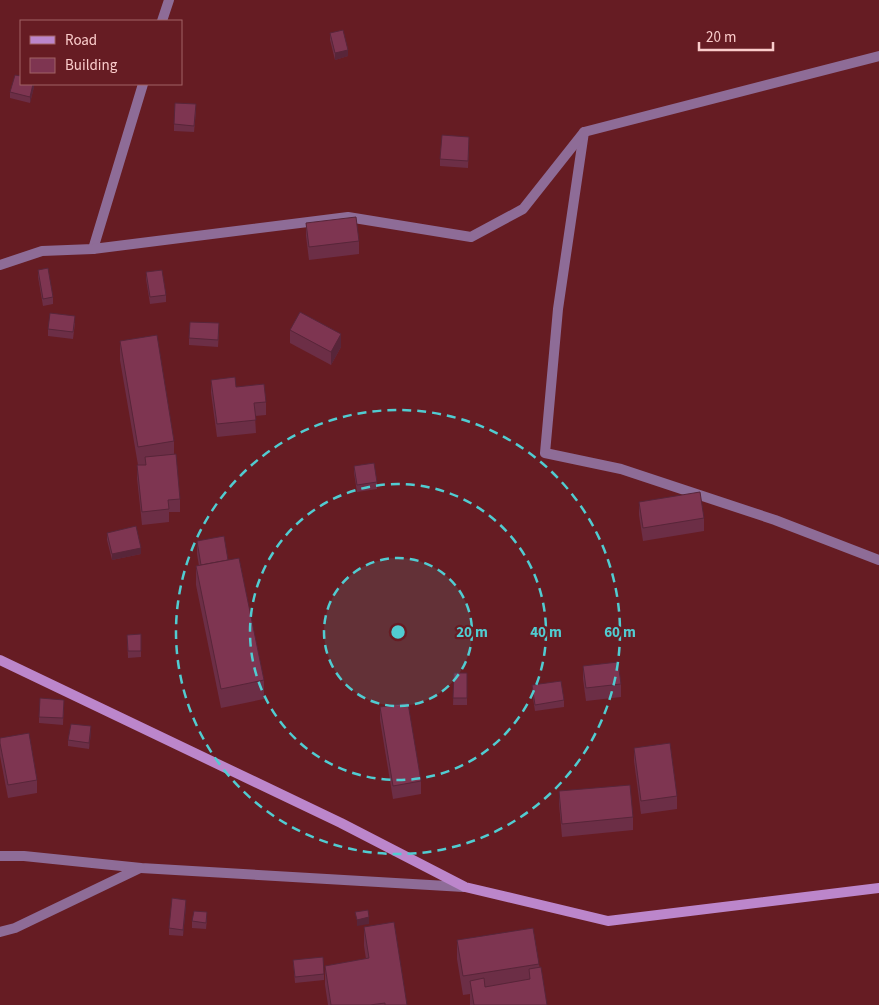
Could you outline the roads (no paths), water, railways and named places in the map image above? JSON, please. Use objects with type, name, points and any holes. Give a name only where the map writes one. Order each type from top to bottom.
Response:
[{"type":"street","points":[[162,20],[168,0]]},
{"type":"street","points":[[0,266],[42,251],[92,250],[348,217],[471,237],[523,209],[584,132],[879,56]]},
{"type":"street","points":[[92,250],[143,85]]},
{"type":"street","points":[[584,132],[558,309],[545,452],[629,472],[774,520],[879,560]]},
{"type":"street","points":[[0,660],[341,823],[465,887]]},
{"type":"street","points":[[0,856],[24,856],[141,868],[465,887],[608,921],[879,888]]},
{"type":"street","points":[[0,932],[15,928],[141,868]]}]
